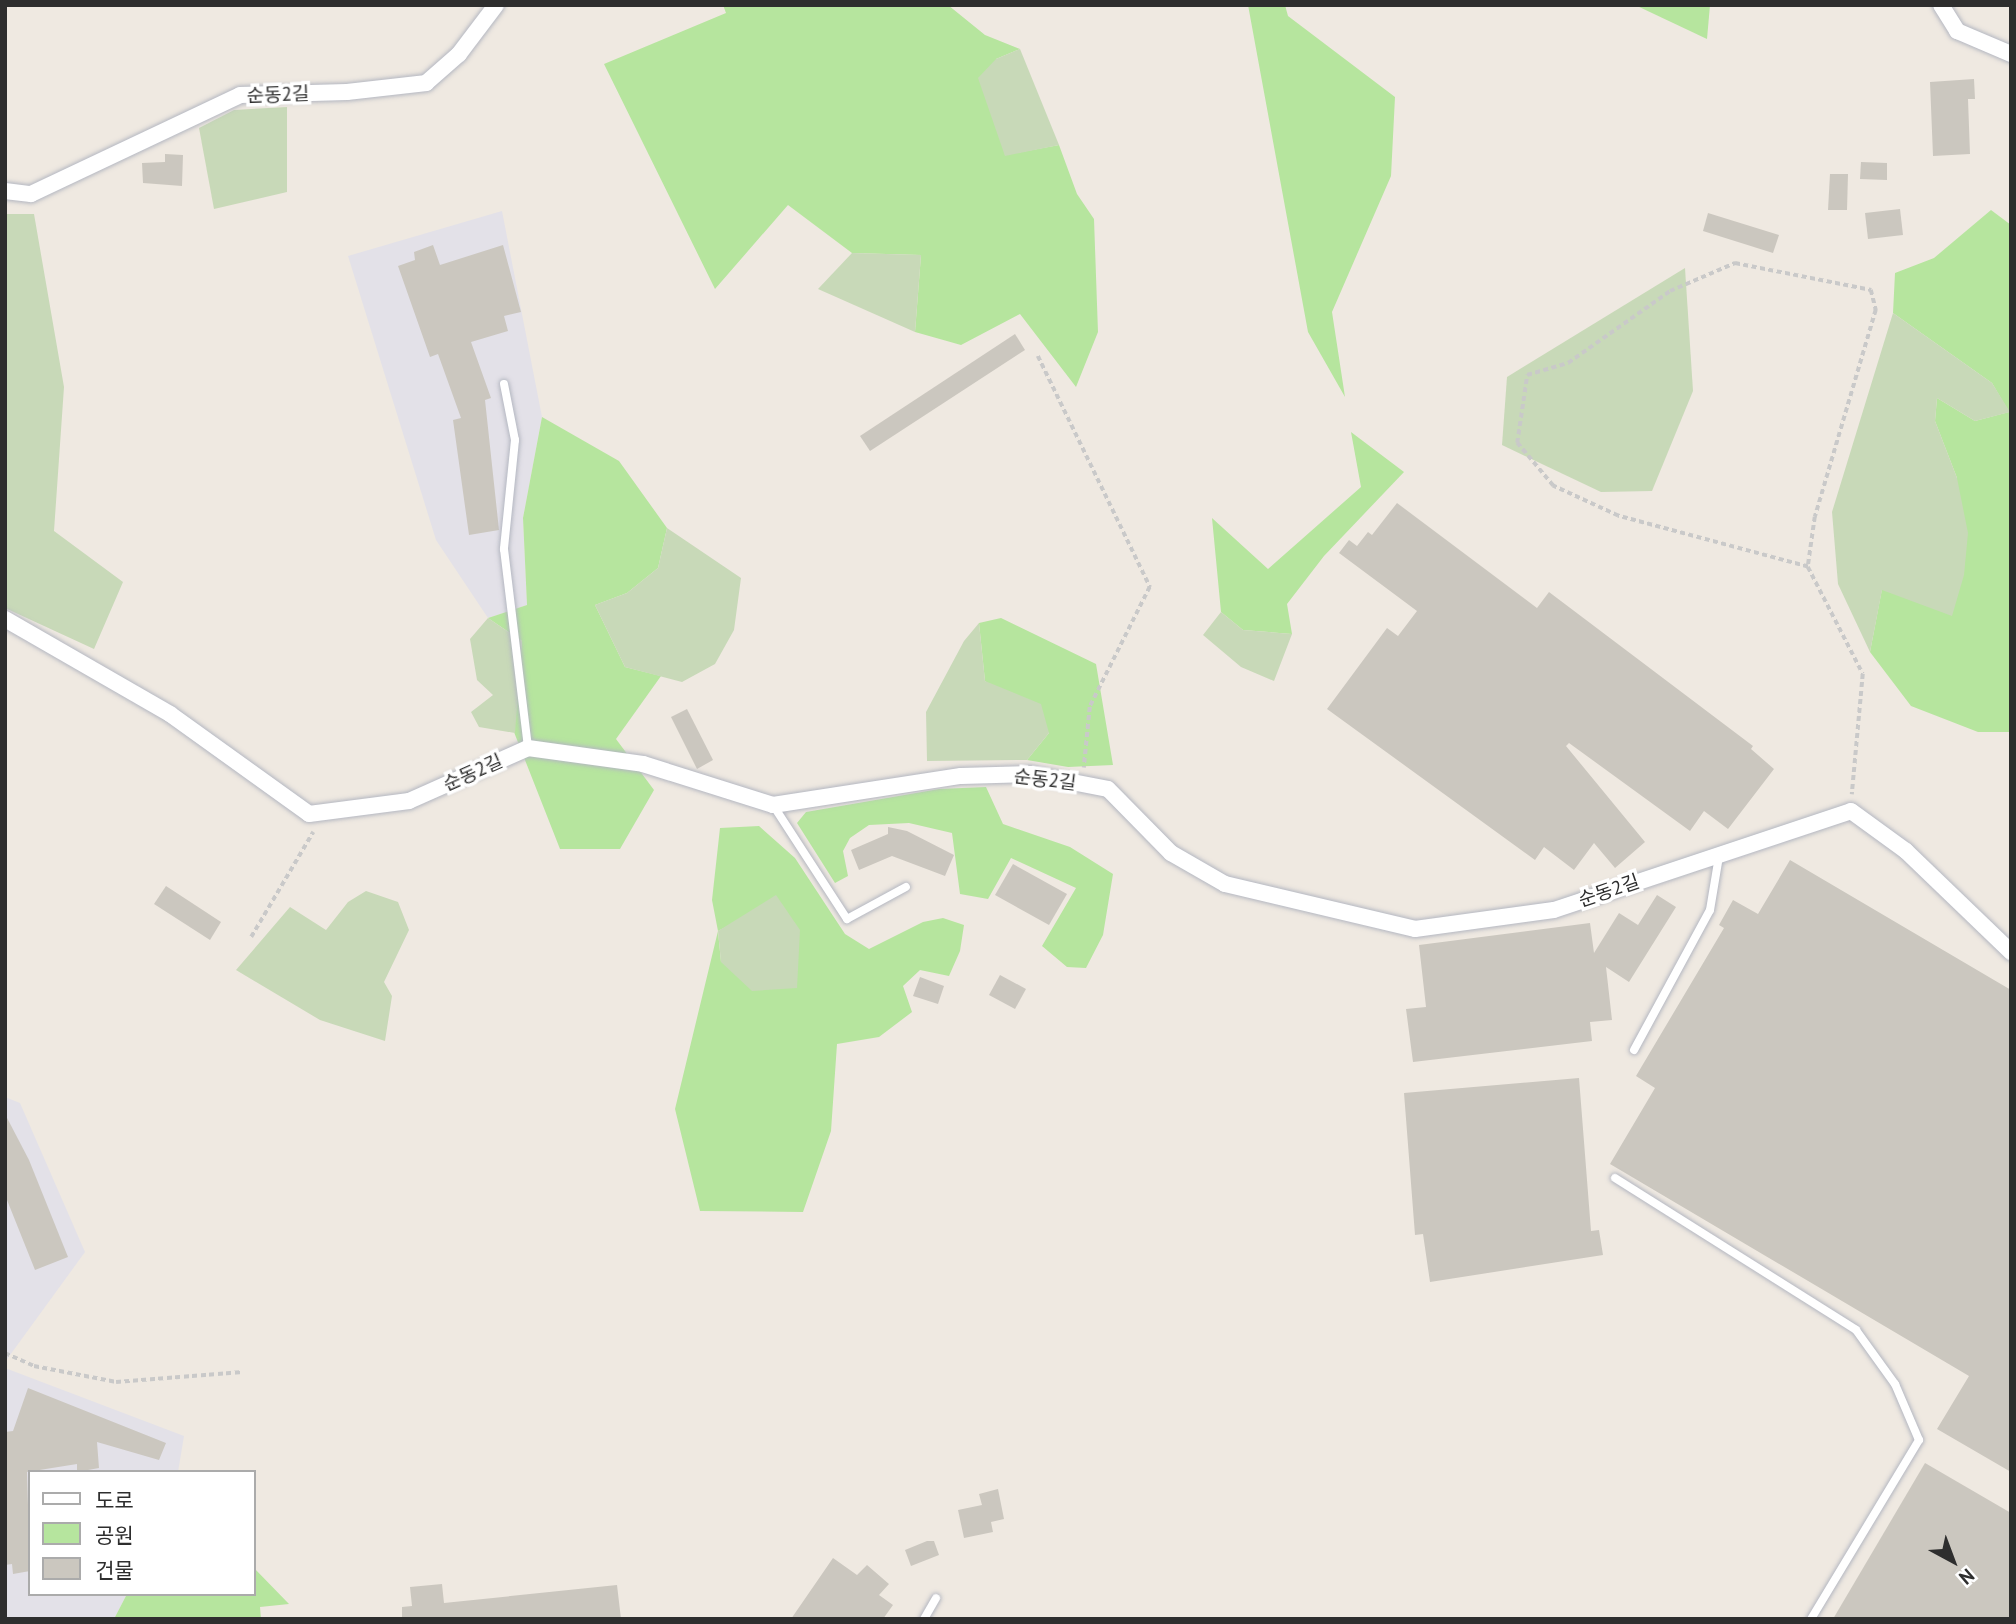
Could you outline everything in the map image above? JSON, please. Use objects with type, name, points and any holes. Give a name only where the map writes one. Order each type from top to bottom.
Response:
[{"type":"street","name":"순동2길","points":[[5,191],[31,194],[240,95],[347,92],[426,83],[459,54],[496,5]]},
{"type":"street","points":[[1941,5],[1957,31],[2011,54]]},
{"type":"street","name":"순동2길","points":[[5,620],[170,714],[309,814],[409,801],[528,748],[643,764],[773,805],[961,776],[1031,774],[1108,789],[1171,853],[1225,884],[1415,929],[1554,910],[1852,811]]},
{"type":"street","points":[[1852,811],[1906,851],[2011,952]]},
{"type":"lane","points":[[504,384],[515,440],[503,549],[528,748]]},
{"type":"lane","points":[[773,805],[847,919],[906,887]]},
{"type":"lane","points":[[1634,1050],[1710,910],[1720,853]]},
{"type":"lane","points":[[1615,1178],[1856,1330],[1895,1384],[1919,1440],[1811,1619]]},
{"type":"lane","points":[[924,1619],[936,1598]]},
{"type":"path","points":[[1808,567],[1618,516],[1553,486],[1517,443],[1527,375],[1568,363],[1670,290],[1735,263],[1871,290],[1876,310],[1815,517],[1808,567],[1863,674],[1852,811]]},
{"type":"path","points":[[1038,356],[1150,587],[1090,707],[1083,784]]},
{"type":"path","points":[[251,937],[324,812]]},
{"type":"path","points":[[5,1353],[34,1366],[116,1382],[243,1372]]},
{"type":"shaded area","points":[[502,211],[542,417],[523,518],[527,605],[488,618],[436,540],[348,256]]},
{"type":"shaded area","points":[[5,1097],[20,1103],[85,1252],[5,1362]]},
{"type":"shaded area","points":[[5,1368],[184,1436],[178,1470],[28,1470],[28,1596],[126,1596],[114,1619],[5,1619]]},
{"type":"green space","points":[[723,5],[948,5],[985,35],[1020,49],[996,59],[1005,155],[1059,145],[1077,194],[1094,219],[1098,332],[1076,387],[1020,314],[961,345],[915,332],[921,255],[852,253],[788,205],[715,289],[604,64],[726,13]]},
{"type":"green space","points":[[1248,5],[1285,5],[1288,16],[1395,97],[1391,176],[1332,312],[1345,397],[1308,332]]},
{"type":"green space","points":[[1635,5],[1710,5],[1707,39]]},
{"type":"green space","points":[[1020,49],[1059,145],[1005,156],[978,78],[996,59]]},
{"type":"green space","points":[[287,107],[287,192],[214,209],[199,128],[234,110]]},
{"type":"green space","points":[[1991,210],[2011,225],[2011,732],[1978,732],[1911,706],[1870,652],[1882,589],[1957,478],[1935,421],[1937,398],[1975,421],[2009,412],[1992,383],[1893,313],[1895,273],[1934,258]]},
{"type":"green space","points":[[5,214],[34,214],[64,387],[54,531],[123,582],[94,649],[5,608]]},
{"type":"green space","points":[[852,253],[921,255],[915,332],[818,289]]},
{"type":"green space","points":[[1685,268],[1693,391],[1652,491],[1601,492],[1502,445],[1507,377]]},
{"type":"green space","points":[[1893,313],[1992,383],[2010,412],[1975,421],[1937,398],[1935,421],[1957,478],[1968,533],[1964,575],[1952,616],[1882,590],[1870,652],[1838,584],[1832,512]]},
{"type":"green space","points":[[542,417],[619,461],[667,528],[658,568],[627,593],[595,605],[625,667],[661,676],[616,739],[654,790],[620,849],[560,849],[512,727],[522,641],[488,618],[527,605],[523,518]]},
{"type":"green space","points":[[1351,432],[1404,472],[1324,556],[1287,604],[1292,634],[1243,630],[1221,612],[1212,518],[1268,569],[1361,487]]},
{"type":"green space","points":[[667,528],[741,578],[734,630],[715,664],[682,682],[625,667],[595,605],[627,593],[658,568]]},
{"type":"green space","points":[[1221,612],[1243,630],[1292,634],[1274,681],[1241,667],[1203,635]]},
{"type":"green space","points":[[488,618],[522,641],[515,733],[479,727],[471,712],[493,695],[477,680],[470,639]]},
{"type":"green space","points":[[1001,618],[1096,664],[1113,765],[1068,767],[1027,760],[1049,733],[985,681],[979,623]]},
{"type":"green space","points":[[979,623],[985,681],[1041,704],[1049,733],[1027,760],[927,761],[926,712],[964,641]]},
{"type":"green space","points":[[986,787],[1003,824],[1070,847],[1113,874],[1103,935],[1086,968],[1067,967],[1042,946],[1076,888],[1011,858],[988,899],[960,894],[952,833],[909,823],[869,825],[850,838],[843,851],[848,876],[835,883],[797,823],[806,812],[939,789]]},
{"type":"green space","points":[[759,826],[795,858],[845,934],[869,949],[923,922],[943,918],[964,925],[960,951],[949,976],[920,970],[903,986],[912,1012],[879,1037],[837,1044],[831,1131],[803,1212],[700,1211],[675,1109],[718,931],[712,900],[720,828]],"holes":[[[758,910],[721,962],[718,931]]]},
{"type":"green space","points":[[366,891],[398,902],[409,930],[384,982],[392,996],[385,1041],[320,1020],[236,970],[290,907],[326,930],[348,902]]},
{"type":"green space","points":[[776,895],[800,930],[797,988],[752,991],[721,962],[718,931]]},
{"type":"green space","points":[[256,1570],[289,1604],[260,1607],[261,1619],[114,1619],[126,1596],[256,1596]]},
{"type":"building","points":[[1974,79],[1975,99],[1968,99],[1970,154],[1933,156],[1930,82]]},
{"type":"building","points":[[165,154],[183,155],[182,186],[143,183],[142,163],[165,162]]},
{"type":"building","points":[[1861,162],[1887,163],[1887,180],[1860,179]]},
{"type":"building","points":[[1830,174],[1848,174],[1847,210],[1828,210]]},
{"type":"building","points":[[1900,209],[1903,235],[1868,239],[1865,213]]},
{"type":"building","points":[[1708,213],[1779,235],[1773,253],[1703,231]]},
{"type":"building","points":[[433,245],[440,265],[503,245],[521,312],[504,316],[508,331],[471,342],[491,398],[485,400],[499,530],[469,535],[453,420],[461,418],[438,354],[430,357],[398,266],[415,260],[414,252]]},
{"type":"building","points":[[1015,334],[1025,350],[870,451],[860,436]]},
{"type":"building","points":[[1397,503],[1537,608],[1549,592],[1753,746],[1751,749],[1774,769],[1728,829],[1704,811],[1690,831],[1569,743],[1566,746],[1645,842],[1615,868],[1594,843],[1574,870],[1544,847],[1535,860],[1327,709],[1387,628],[1398,636],[1417,611],[1339,553],[1349,540],[1357,546],[1368,532],[1372,535]]},
{"type":"building","points":[[687,709],[713,760],[697,769],[671,717]]},
{"type":"building","points":[[888,827],[907,831],[954,855],[945,876],[892,856],[859,870],[851,850],[888,834]]},
{"type":"building","points":[[1790,860],[2011,990],[2011,1472],[1937,1429],[1969,1376],[1610,1164],[1655,1088],[1636,1076],[1724,928],[1719,925],[1733,900],[1758,914]]},
{"type":"building","points":[[1013,864],[1067,894],[1049,925],[995,895]]},
{"type":"building","points":[[166,886],[221,922],[210,940],[154,904]]},
{"type":"building","points":[[1657,895],[1676,907],[1629,982],[1606,967],[1612,1020],[1590,1022],[1592,1041],[1413,1062],[1406,1009],[1426,1007],[1419,945],[1590,923],[1594,953],[1619,913],[1638,925]]},
{"type":"building","points":[[1000,975],[1026,989],[1015,1009],[989,995]]},
{"type":"building","points":[[920,977],[944,986],[938,1004],[913,996]]},
{"type":"building","points":[[1579,1078],[1591,1231],[1599,1230],[1603,1255],[1430,1282],[1423,1234],[1415,1235],[1404,1093]]},
{"type":"building","points":[[5,1114],[29,1160],[68,1257],[35,1270],[5,1195]]},
{"type":"building","points":[[28,1388],[166,1443],[159,1460],[97,1442],[99,1468],[77,1470],[77,1464],[28,1470],[28,1571],[13,1574],[12,1564],[5,1565],[5,1432],[13,1431]]},
{"type":"building","points":[[1925,1463],[2011,1513],[2011,1619],[1833,1619]]},
{"type":"building","points":[[998,1489],[1004,1519],[991,1522],[993,1532],[964,1538],[958,1510],[982,1505],[979,1494]]},
{"type":"building","points":[[934,1541],[939,1555],[911,1566],[905,1550]]},
{"type":"building","points":[[833,1558],[857,1575],[867,1565],[889,1584],[879,1595],[893,1605],[883,1619],[791,1619]]},
{"type":"building","points":[[442,1584],[444,1603],[617,1585],[621,1619],[402,1619],[402,1607],[412,1606],[410,1587]]}]
